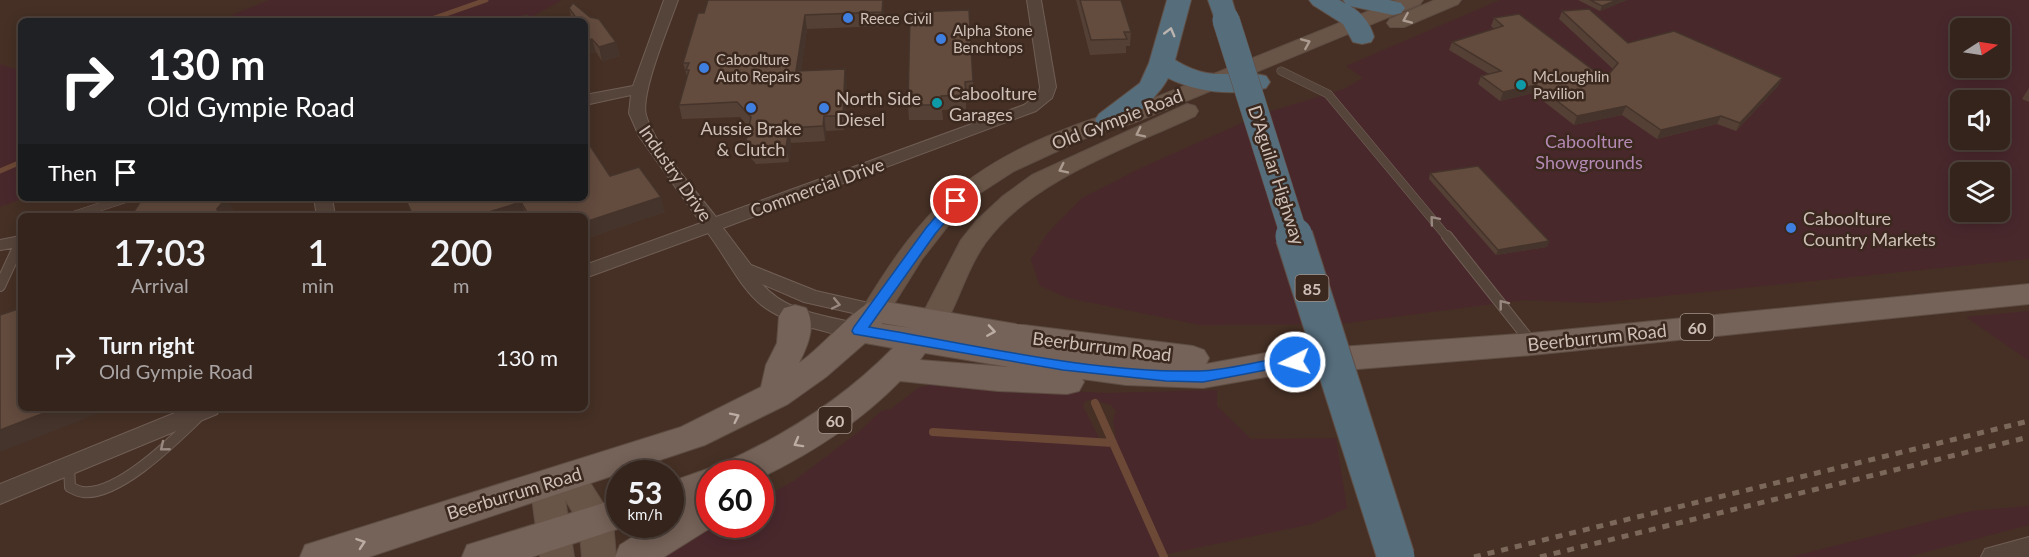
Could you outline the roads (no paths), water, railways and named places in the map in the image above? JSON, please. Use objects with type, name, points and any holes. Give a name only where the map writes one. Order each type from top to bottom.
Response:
[{"type":"highway","points":[[1108,120],[1151,87],[1162,63],[1179,0]]},
{"type":"highway","points":[[1321,0],[1358,20],[1403,4]]},
{"type":"highway","name":"D'Aguilar Highway","points":[[1223,10],[1396,557]]},
{"type":"highway","points":[[1162,63],[1190,80],[1207,84],[1257,82]]},
{"type":"main road","name":"Old Gympie Road","points":[[867,321],[930,231],[965,194],[981,180],[1028,153],[1108,120],[1125,118],[1358,20],[1451,0]]},
{"type":"main road","name":"Old Gympie Road","points":[[926,331],[971,245],[1001,209],[1019,194],[1087,157],[1281,71],[1358,20]]},
{"type":"main road","name":"Beerburrum Road","points":[[319,557],[693,436],[776,395],[812,371],[867,321],[926,331],[1126,373],[1203,376],[1271,364],[1532,344],[2029,294]]},
{"type":"main road","points":[[776,395],[782,365],[794,339],[795,316]]},
{"type":"main road","name":"Beerburrum Road","points":[[926,331],[1271,364]]},
{"type":"main road","name":"60","points":[[774,460],[839,417],[895,369],[926,331]]},
{"type":"main road","name":"60","points":[[895,369],[998,379],[1099,382],[1126,373]]},
{"type":"main road","points":[[557,480],[606,515]]},
{"type":"main road","points":[[555,545],[557,480]]},
{"type":"main road","points":[[634,557],[696,517]]},
{"type":"main road","points":[[481,557],[555,545],[606,518]]},
{"type":"main road","points":[[599,557],[606,526]]},
{"type":"street","name":"Industry Drive","points":[[672,0],[640,89],[637,112],[646,136],[744,269],[748,284],[760,295],[795,316],[867,321]]},
{"type":"street","name":"Commercial Drive","points":[[588,271],[1018,114],[1046,96],[1048,78],[1034,0]]},
{"type":"street","points":[[588,98],[640,89]]},
{"type":"street","points":[[744,269],[867,321]]},
{"type":"street","points":[[0,494],[201,411]]},
{"type":"street","points":[[1994,557],[2029,547]]},
{"type":"lane","points":[[1281,71],[1328,94],[1504,306],[1532,344]]},
{"type":"lane","points":[[1380,167],[1383,158]]},
{"type":"lane","points":[[1397,189],[1411,193]]},
{"type":"lane","points":[[81,213],[118,201]]},
{"type":"lane","points":[[0,245],[18,242]]},
{"type":"lane","points":[[0,286],[18,247]]},
{"type":"lane","points":[[69,465],[69,487],[75,492],[83,494],[108,488],[130,474],[204,411]]},
{"type":"waterway","points":[[435,18],[486,0]]},
{"type":"waterway","points":[[0,171],[18,163]]},
{"type":"waterway","points":[[1095,403],[1113,443]]},
{"type":"waterway","points":[[933,432],[1113,443]]},
{"type":"waterway","points":[[1113,443],[1164,557]]},
{"type":"railway","points":[[1474,557],[2029,421]]},
{"type":"railway","points":[[1540,557],[2029,437]]},
{"type":"place","name":"Reece Civil","points":[[848,18]]},
{"type":"place","name":"Alpha Stone Benchtops","points":[[941,39]]},
{"type":"place","name":"Caboolture Auto Repairs","points":[[704,68]]},
{"type":"place","name":"McLoughlin Pavilion","points":[[1521,85]]},
{"type":"place","name":"Caboolture Garages","points":[[937,103]]},
{"type":"place","name":"Aussie Brake & Clutch","points":[[751,108]]},
{"type":"place","name":"North Side Diesel","points":[[824,108]]},
{"type":"place","name":"Caboolture Country Markets","points":[[1791,228]]},
{"type":"park label","name":"Caboolture Showgrounds","points":[[1589,151]]}]
